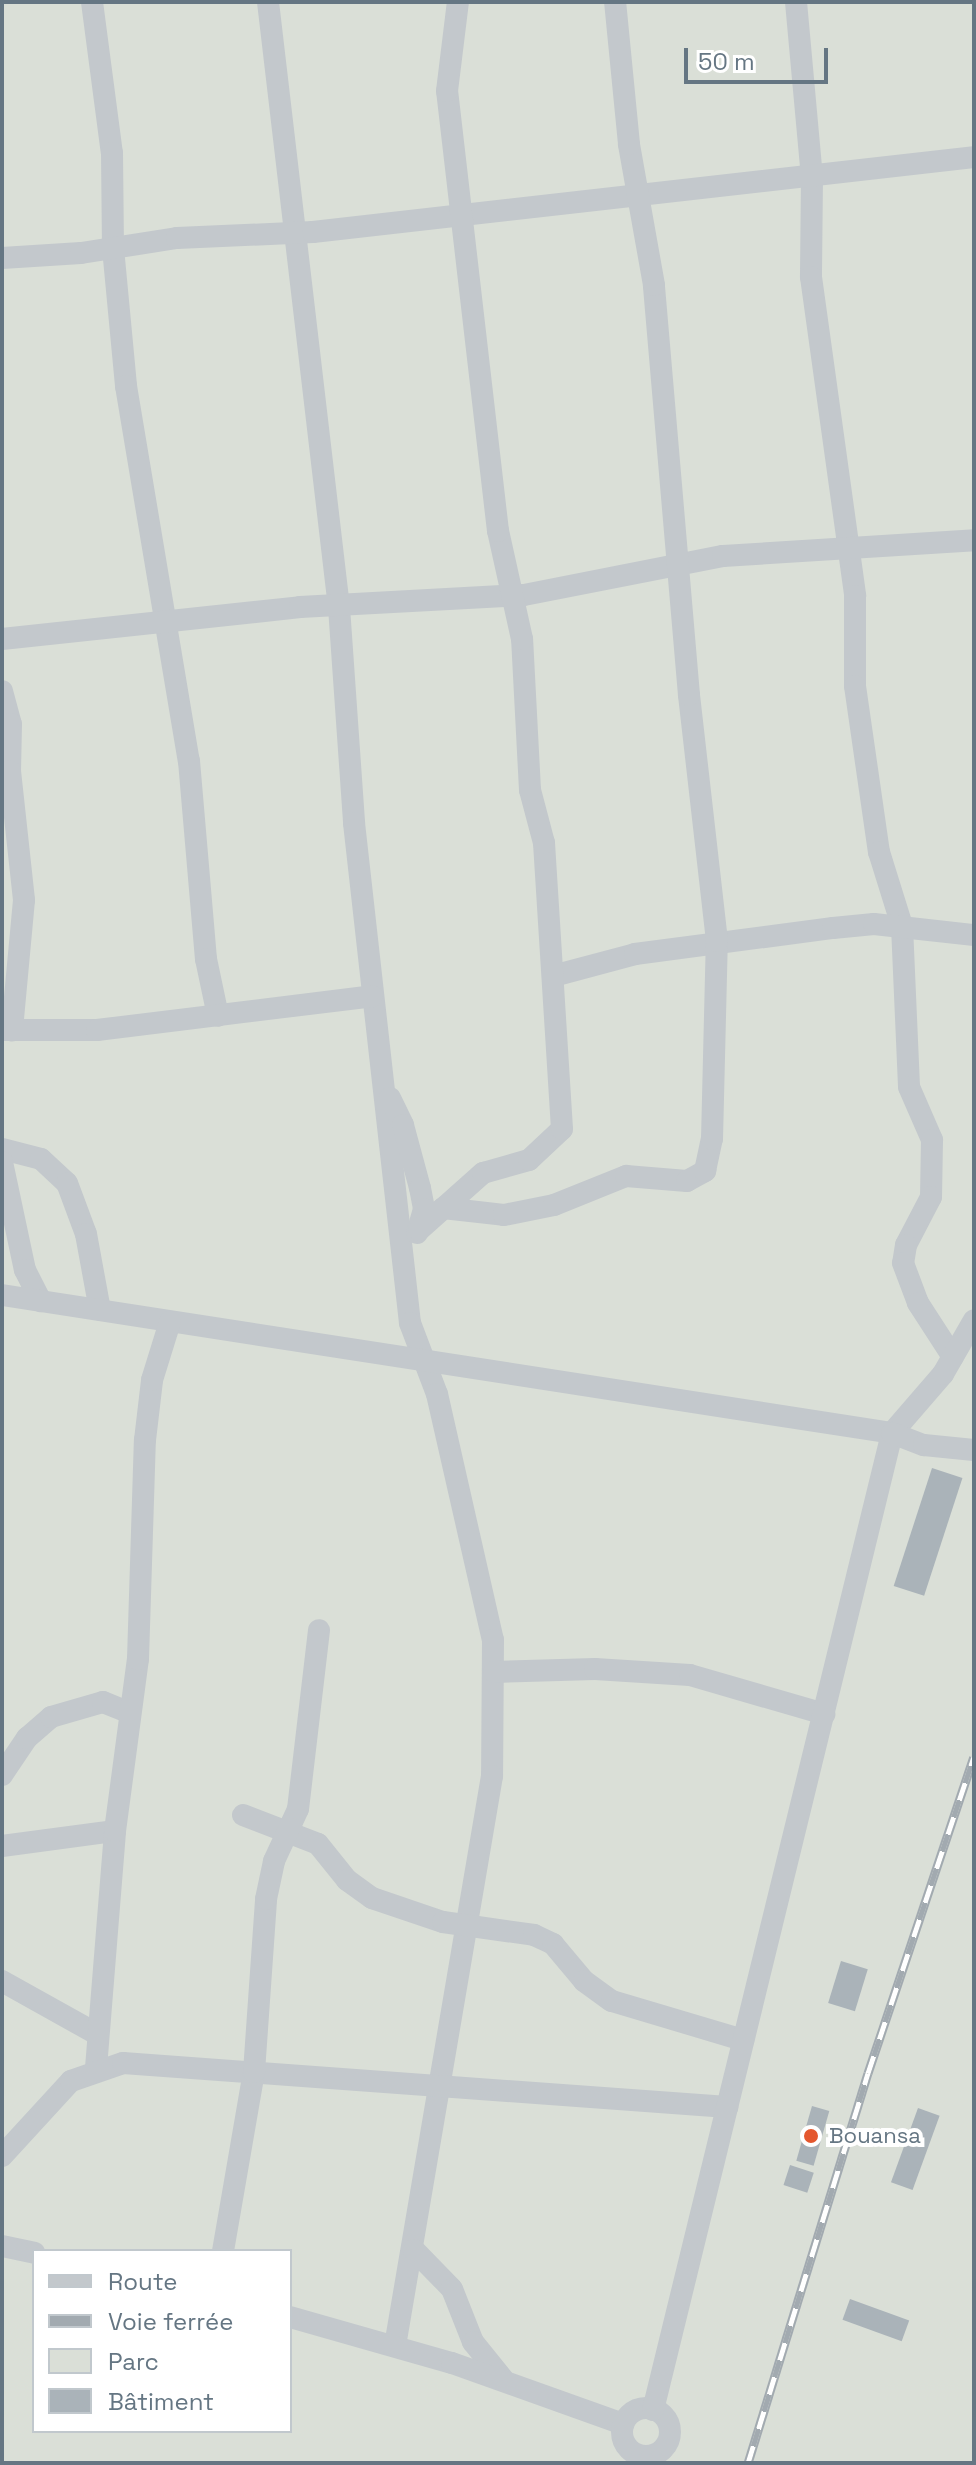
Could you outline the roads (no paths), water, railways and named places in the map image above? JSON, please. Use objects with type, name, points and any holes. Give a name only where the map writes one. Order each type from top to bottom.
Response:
[{"type":"street","points":[[92,2],[112,153],[113,248],[126,386],[189,761],[206,959],[218,1016]]},
{"type":"street","points":[[268,2],[339,604],[372,996],[410,1323],[437,1394],[482,1588],[494,1672],[492,1776],[464,1925],[414,2250],[395,2346]]},
{"type":"street","points":[[403,1254],[419,1230],[483,1173],[517,1165],[543,1151],[562,1129],[544,843],[530,790],[527,695],[514,595],[498,531],[465,215],[447,91],[458,2]]},
{"type":"street","points":[[443,1208],[504,1215],[584,1196],[626,1176],[687,1181],[705,1171],[717,1066],[717,941],[689,695],[681,566],[665,444],[654,285],[637,196],[615,2]]},
{"type":"street","points":[[796,2],[812,177],[811,277],[850,547],[859,721],[879,852],[902,926],[905,1061],[909,1087],[932,1140],[934,1179],[903,1263],[918,1303],[953,1357]]},
{"type":"street","points":[[2,258],[113,248],[177,238],[293,233],[974,162]]},
{"type":"street","points":[[2,639],[339,604],[514,595],[723,556],[974,540]]},
{"type":"street","points":[[2,691],[11,724],[10,771],[24,900],[7,1030],[97,1030],[218,1016],[253,1007],[372,996]]},
{"type":"street","points":[[553,976],[635,954],[717,941],[861,925],[972,931]]},
{"type":"street","points":[[383,1088],[409,1146],[424,1209],[419,1230]]},
{"type":"street","points":[[2,1149],[41,1159],[67,1183],[86,1234],[100,1310]]},
{"type":"street","points":[[2,1162],[25,1270],[41,1301]]},
{"type":"street","points":[[2,1295],[892,1433],[924,1445],[974,1450]]},
{"type":"street","points":[[653,2410],[892,1433],[953,1357],[974,1320]]},
{"type":"street","points":[[96,2068],[95,2033],[102,2011],[115,1831],[142,1602],[145,1440],[152,1380],[170,1322]]},
{"type":"street","points":[[223,2249],[254,2072],[266,1899],[274,1861],[289,1831],[304,1771],[319,1630]]},
{"type":"street","points":[[494,1672],[595,1669],[690,1675],[824,1714]]},
{"type":"street","points":[[2,1775],[27,1738],[51,1717],[103,1702],[128,1712]]},
{"type":"street","points":[[243,1815],[318,1844],[358,1891],[434,1919],[534,1935],[553,1944],[584,1981],[612,2001],[743,2040]]},
{"type":"street","points":[[2,1846],[115,1831]]},
{"type":"street","points":[[2,1981],[95,2033]]},
{"type":"street","points":[[4,2150],[55,2094],[96,2068],[123,2063],[727,2107]]},
{"type":"street","points":[[2,2246],[32,2253]]},
{"type":"street","points":[[414,2250],[452,2289],[473,2342],[510,2386]]},
{"type":"street","points":[[292,2318],[395,2346],[623,2424]]},
{"type":"street","points":[[636,2410],[653,2410],[669,2426],[663,2458],[631,2452],[624,2444],[623,2424],[636,2410]]},
{"type":"railway","points":[[748,2463],[868,2073],[974,1757]]},
{"type":"place","name":"Bouansa","points":[[811,2136]]}]
